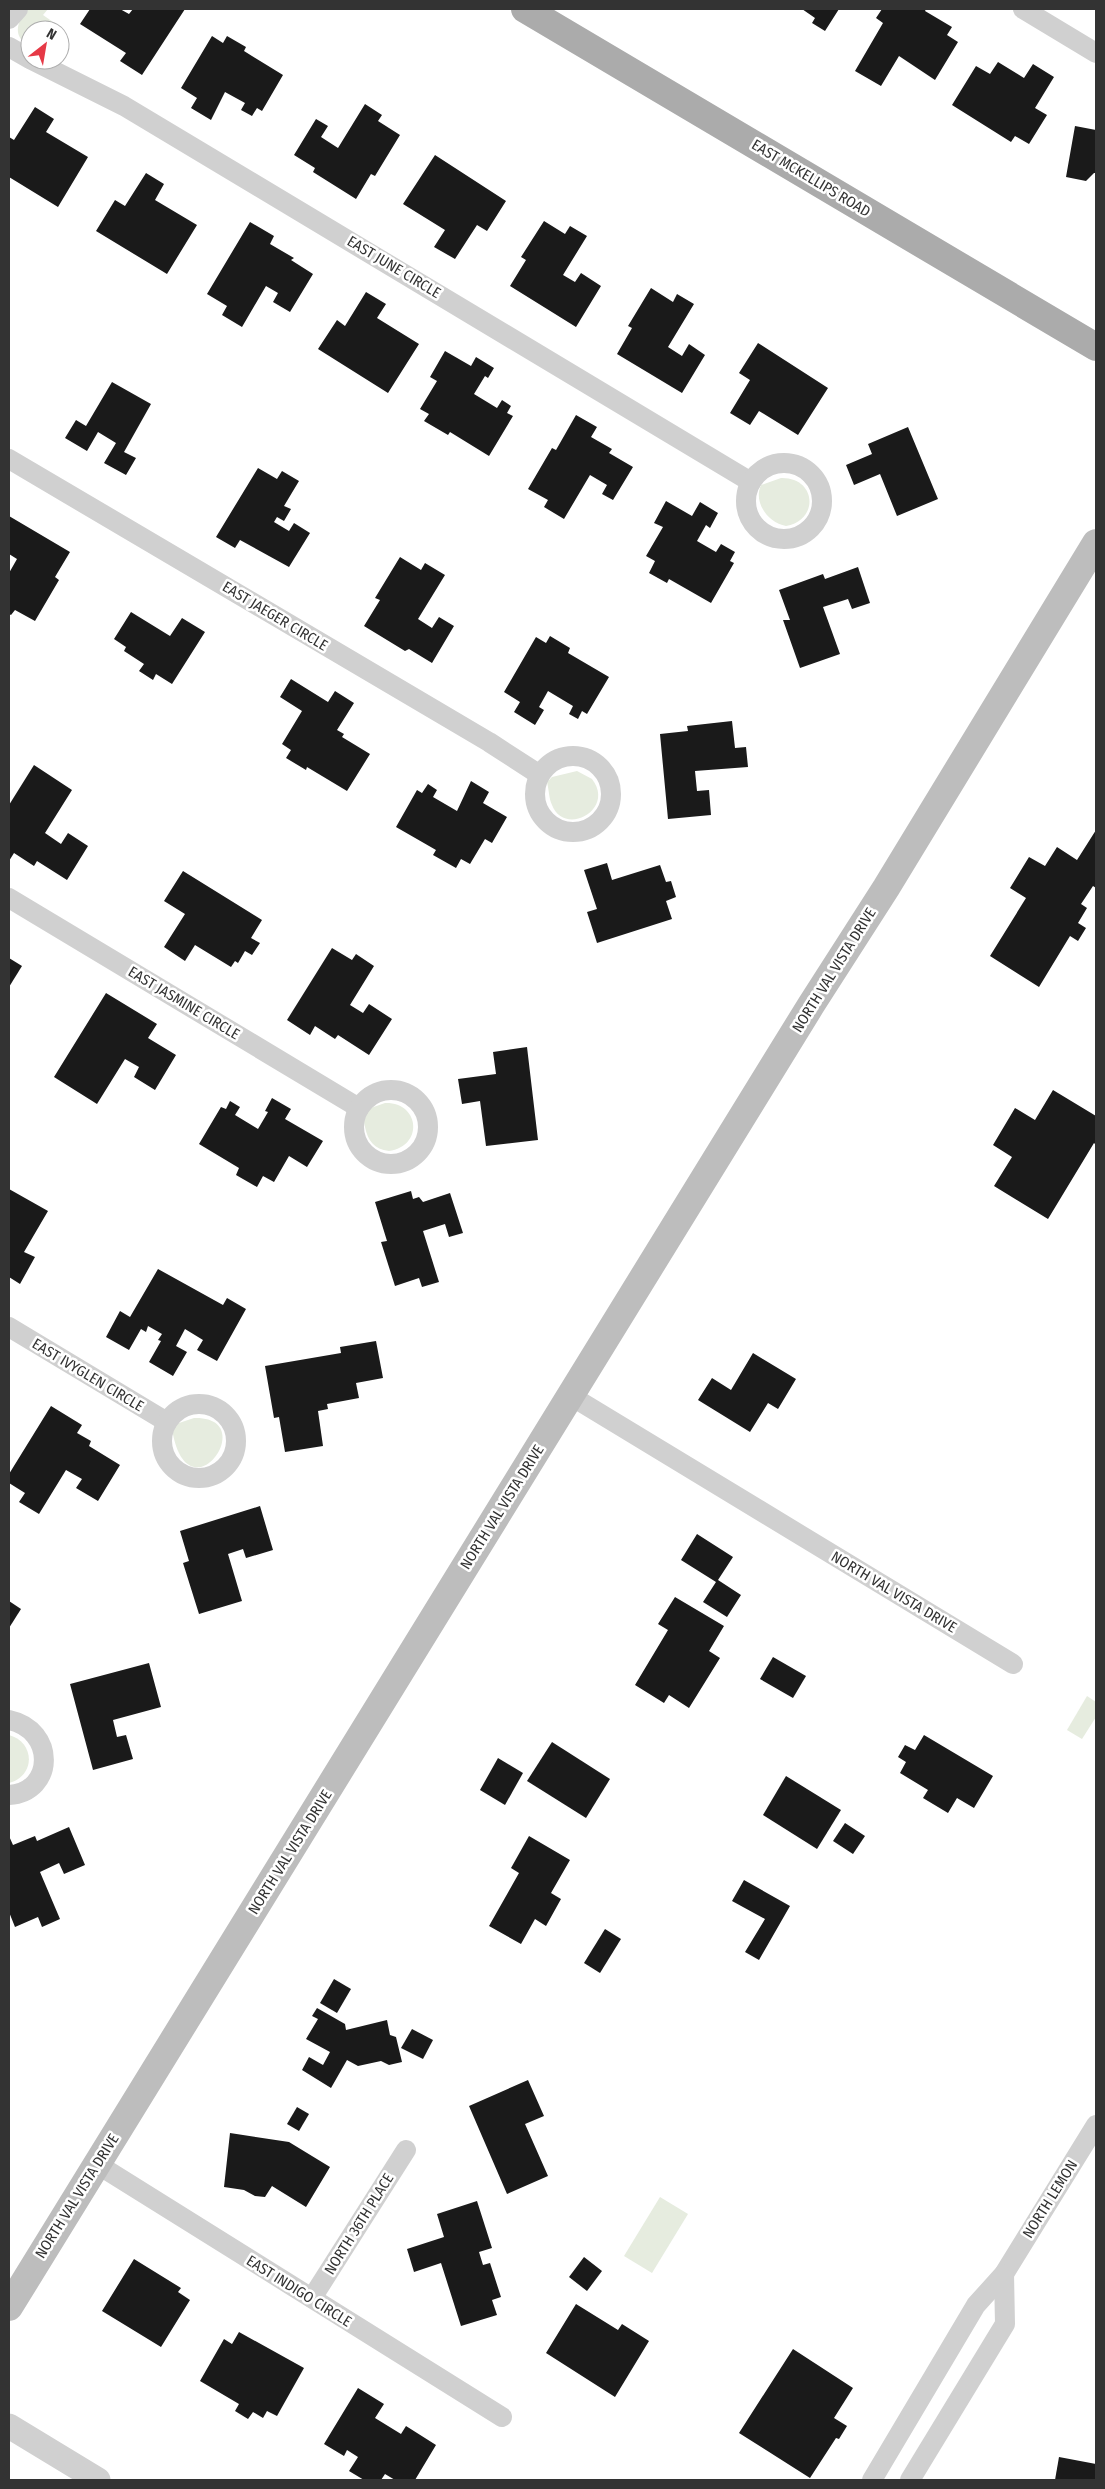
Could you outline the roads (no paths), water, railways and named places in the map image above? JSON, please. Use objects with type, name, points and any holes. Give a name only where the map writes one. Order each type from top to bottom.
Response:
[{"type":"main road","name":"EAST MCKELLIPS ROAD","points":[[526,9],[1096,348]]},
{"type":"main road","name":"NORTH VAL VISTA DRIVE","points":[[9,2307],[570,1396],[882,895],[1096,543]]},
{"type":"street","points":[[9,19],[18,9]]},
{"type":"street","points":[[1023,9],[1096,52]]},
{"type":"street","name":"EAST JUNE CIRCLE","points":[[9,47],[20,53]]},
{"type":"street","name":"EAST JUNE CIRCLE","points":[[53,70],[124,106],[751,482]]},
{"type":"street","name":"EAST JAEGER CIRCLE","points":[[9,459],[471,732],[540,775]]},
{"type":"street","name":"EAST JASMINE CIRCLE","points":[[9,898],[359,1108]]},
{"type":"street","name":"EAST IVYGLEN CIRCLE","points":[[9,1327],[167,1422]]},
{"type":"street","name":"NORTH VAL VISTA DRIVE","points":[[570,1396],[1012,1664]]},
{"type":"street","points":[[9,1720],[20,1722],[39,1738],[44,1762],[40,1774],[33,1784],[23,1792],[9,1795]]},
{"type":"street","name":"NORTH LEMON","points":[[872,2480],[976,2306],[1004,2274],[1096,2125]]},
{"type":"street","name":"NORTH 36TH PLACE","points":[[312,2298],[406,2150]]},
{"type":"street","name":"EAST INDIGO CIRCLE","points":[[97,2164],[502,2417]]},
{"type":"street","points":[[910,2480],[1005,2324],[1004,2274]]},
{"type":"street","points":[[921,2400],[949,2418]]},
{"type":"street","points":[[9,2426],[98,2480]]}]
